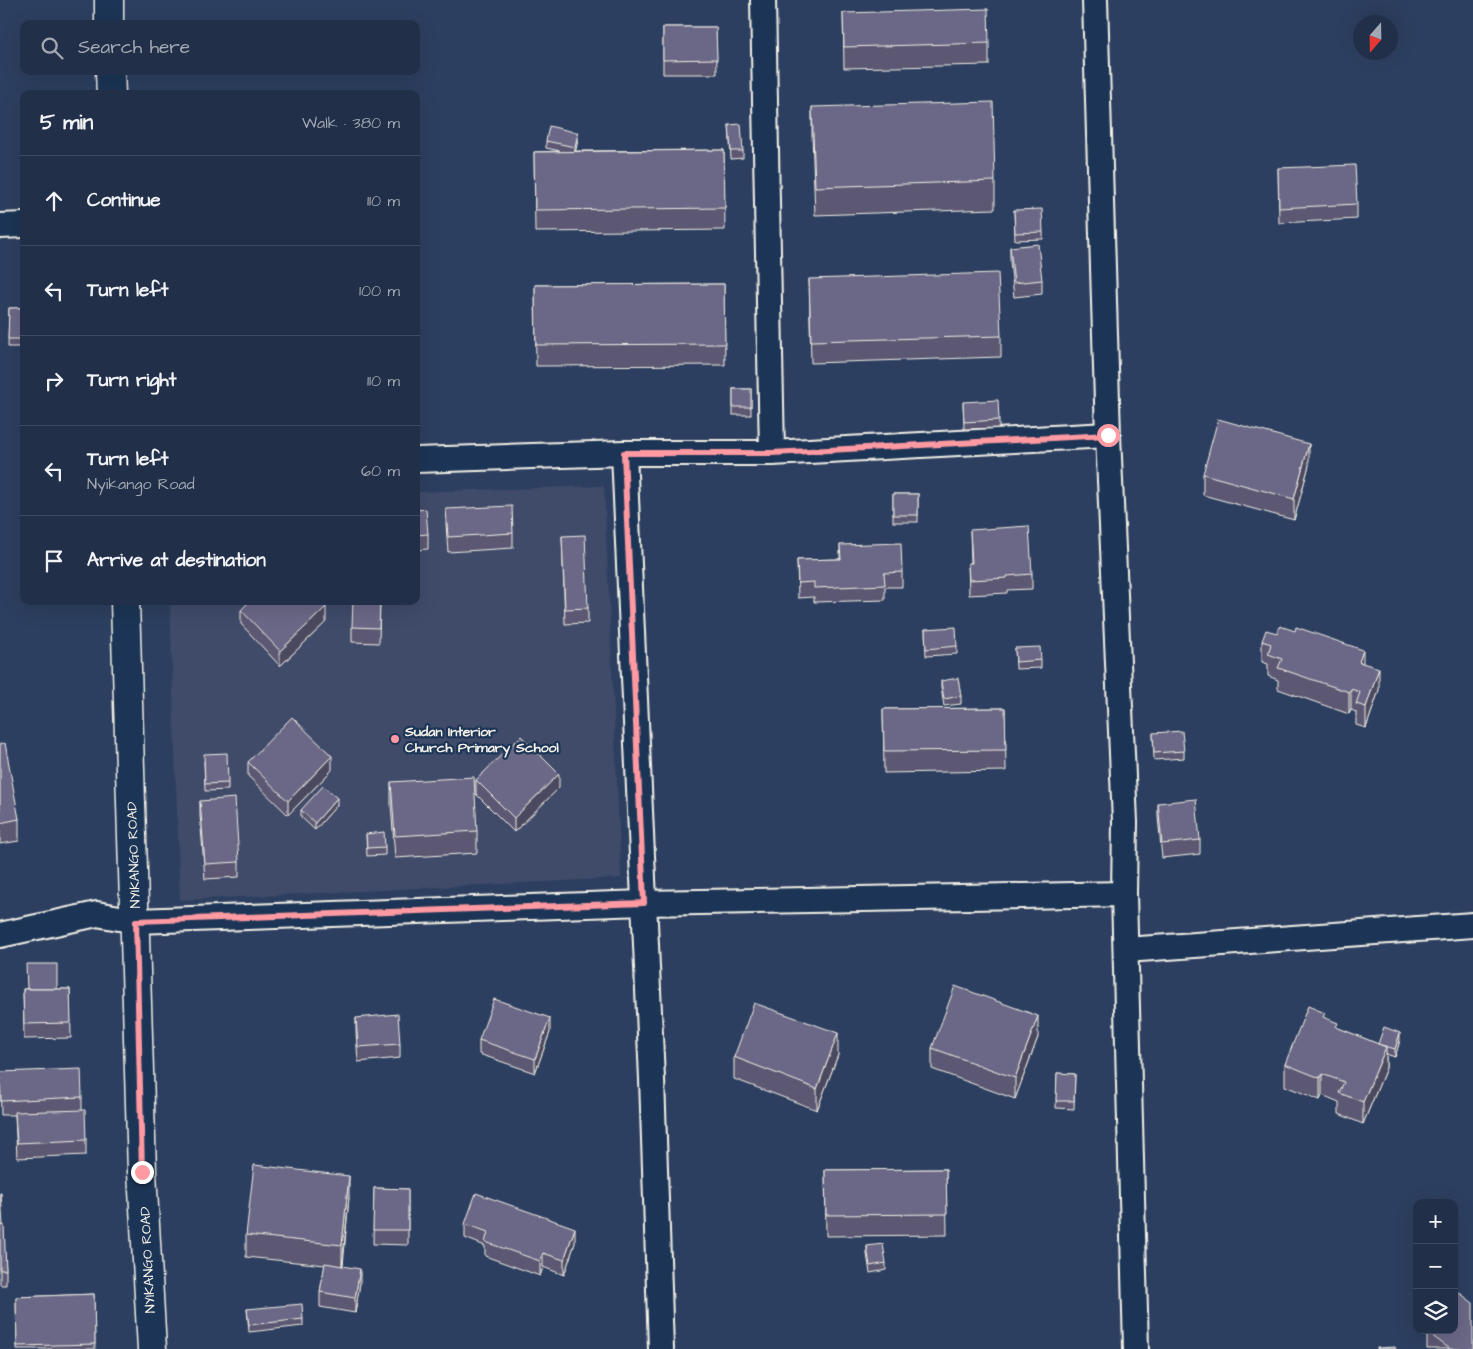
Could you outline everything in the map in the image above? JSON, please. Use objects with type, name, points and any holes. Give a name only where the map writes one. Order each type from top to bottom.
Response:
[{"type":"street","points":[[109,0],[109,20]]},
{"type":"street","points":[[763,0],[772,453]]},
{"type":"street","points":[[1095,0],[1108,435],[1125,822],[1124,894],[1136,1349]]},
{"type":"street","points":[[110,75],[111,90]]},
{"type":"street","points":[[0,226],[20,225]]},
{"type":"street","points":[[420,460],[624,453],[772,453],[1108,435]]},
{"type":"street","points":[[624,453],[661,1349]]},
{"type":"street","name":"NYIKANGO ROAD","points":[[125,605],[142,1172],[152,1349]]},
{"type":"street","points":[[0,935],[97,914],[136,921],[644,903],[1124,894]]},
{"type":"street","points":[[1126,950],[1473,925]]},
{"type":"shaded area","name":"Sudan Interior Church Primary School","points":[[604,486],[621,878],[180,900],[170,605],[420,605],[420,492]]},
{"type":"building","points":[[988,9],[989,43],[844,47],[843,13]]},
{"type":"building","points":[[663,27],[716,27],[717,59],[663,60]]},
{"type":"building","points":[[993,102],[995,181],[815,187],[812,107]]},
{"type":"building","points":[[741,124],[743,151],[731,151],[729,125]]},
{"type":"building","points":[[549,126],[578,133],[575,147],[546,141]]},
{"type":"building","points":[[724,150],[725,208],[535,210],[534,152]]},
{"type":"building","points":[[1355,165],[1357,204],[1279,208],[1278,168]]},
{"type":"building","points":[[1042,209],[1043,232],[1015,233],[1014,210]]},
{"type":"building","points":[[1038,244],[1042,280],[1014,283],[1010,247]]},
{"type":"building","points":[[998,273],[1001,336],[811,341],[809,279]]},
{"type":"building","points":[[724,284],[725,344],[536,345],[535,285]]},
{"type":"building","points":[[9,308],[20,308],[20,339],[8,339]]},
{"type":"building","points":[[733,389],[751,389],[751,407],[733,407]]},
{"type":"building","points":[[998,400],[999,420],[964,422],[963,402]]},
{"type":"building","points":[[1218,419],[1309,444],[1294,499],[1203,474]]},
{"type":"building","points":[[893,494],[918,494],[918,515],[893,515]]},
{"type":"building","points":[[512,506],[513,533],[448,537],[446,509]]},
{"type":"building","points":[[426,509],[428,534],[420,535],[420,510]]},
{"type":"building","points":[[1029,526],[1032,574],[1007,576],[1007,578],[969,580],[968,563],[972,563],[970,530]]},
{"type":"building","points":[[585,535],[588,608],[565,609],[562,536]]},
{"type":"building","points":[[901,543],[902,572],[884,573],[885,585],[814,588],[814,582],[798,583],[797,560],[841,559],[840,545]]},
{"type":"building","points":[[246,605],[324,605],[326,607],[280,651],[241,610]]},
{"type":"building","points":[[353,605],[380,605],[379,628],[352,627]]},
{"type":"building","points":[[1280,626],[1295,631],[1296,627],[1363,650],[1359,662],[1379,668],[1366,707],[1356,704],[1360,692],[1351,689],[1349,692],[1278,668],[1282,659],[1268,654],[1271,644],[1262,641],[1266,630],[1277,633]]},
{"type":"building","points":[[956,627],[957,646],[926,649],[925,629]]},
{"type":"building","points":[[1040,647],[1041,660],[1016,662],[1015,648]]},
{"type":"building","points":[[958,678],[961,696],[944,699],[941,681]]},
{"type":"building","points":[[1005,708],[1006,750],[884,751],[883,709]]},
{"type":"building","points":[[292,717],[332,756],[288,801],[248,762]]},
{"type":"building","points":[[1182,731],[1184,751],[1154,753],[1153,733]]},
{"type":"building","points":[[521,736],[559,774],[514,818],[476,780]]},
{"type":"building","points":[[5,743],[19,819],[0,823],[0,744]]},
{"type":"building","points":[[227,753],[228,783],[205,784],[204,754]]},
{"type":"building","points":[[474,777],[477,831],[395,836],[391,782]]},
{"type":"building","points":[[323,786],[337,798],[315,823],[301,810]]},
{"type":"building","points":[[235,798],[239,862],[205,864],[200,801]]},
{"type":"building","points":[[1196,799],[1200,840],[1162,844],[1158,803]]},
{"type":"building","points":[[384,832],[385,847],[367,848],[366,834]]},
{"type":"building","points":[[26,964],[57,964],[57,989],[27,989]]},
{"type":"building","points":[[955,986],[1038,1016],[1015,1078],[932,1048]]},
{"type":"building","points":[[23,989],[70,989],[71,1023],[24,1024]]},
{"type":"building","points":[[494,999],[550,1018],[535,1059],[479,1040]]},
{"type":"building","points":[[754,1003],[838,1033],[817,1089],[734,1057]]},
{"type":"building","points":[[1308,1006],[1325,1013],[1323,1017],[1338,1023],[1336,1027],[1386,1047],[1363,1102],[1339,1093],[1344,1082],[1322,1074],[1320,1078],[1285,1064]]},
{"type":"building","points":[[398,1014],[400,1044],[358,1047],[356,1018]]},
{"type":"building","points":[[1384,1027],[1400,1033],[1395,1049],[1378,1044]]},
{"type":"building","points":[[81,1069],[82,1097],[1,1101],[0,1072]]},
{"type":"building","points":[[1057,1073],[1075,1074],[1074,1101],[1056,1101]]},
{"type":"building","points":[[85,1110],[86,1140],[17,1143],[15,1112]]},
{"type":"building","points":[[254,1165],[349,1176],[342,1245],[246,1235]]},
{"type":"building","points":[[946,1169],[947,1214],[826,1215],[825,1170]]},
{"type":"building","points":[[374,1188],[408,1189],[408,1230],[373,1230]]},
{"type":"building","points":[[1,1193],[3,1226],[0,1226]]},
{"type":"building","points":[[476,1193],[575,1228],[564,1260],[543,1253],[540,1261],[485,1242],[488,1232],[465,1224]]},
{"type":"building","points":[[4,1225],[6,1270],[0,1270],[0,1226]]},
{"type":"building","points":[[883,1244],[886,1263],[870,1266],[867,1246]]},
{"type":"building","points":[[325,1263],[360,1269],[355,1298],[320,1292]]},
{"type":"building","points":[[1458,1292],[1473,1303],[1473,1349],[1450,1349],[1430,1334],[1458,1334]]},
{"type":"building","points":[[94,1294],[95,1344],[17,1346],[16,1297]]},
{"type":"building","points":[[302,1304],[303,1319],[249,1325],[247,1309]]},
{"type":"building","points":[[1395,1347],[1396,1349],[1377,1349],[1377,1348]]},
{"type":"place","name":"Sudan Interior Church Primary School","points":[[395,739]]},
{"type":"route","points":[[142,1172],[136,921],[644,903],[624,453],[772,453],[1108,435]]}]
